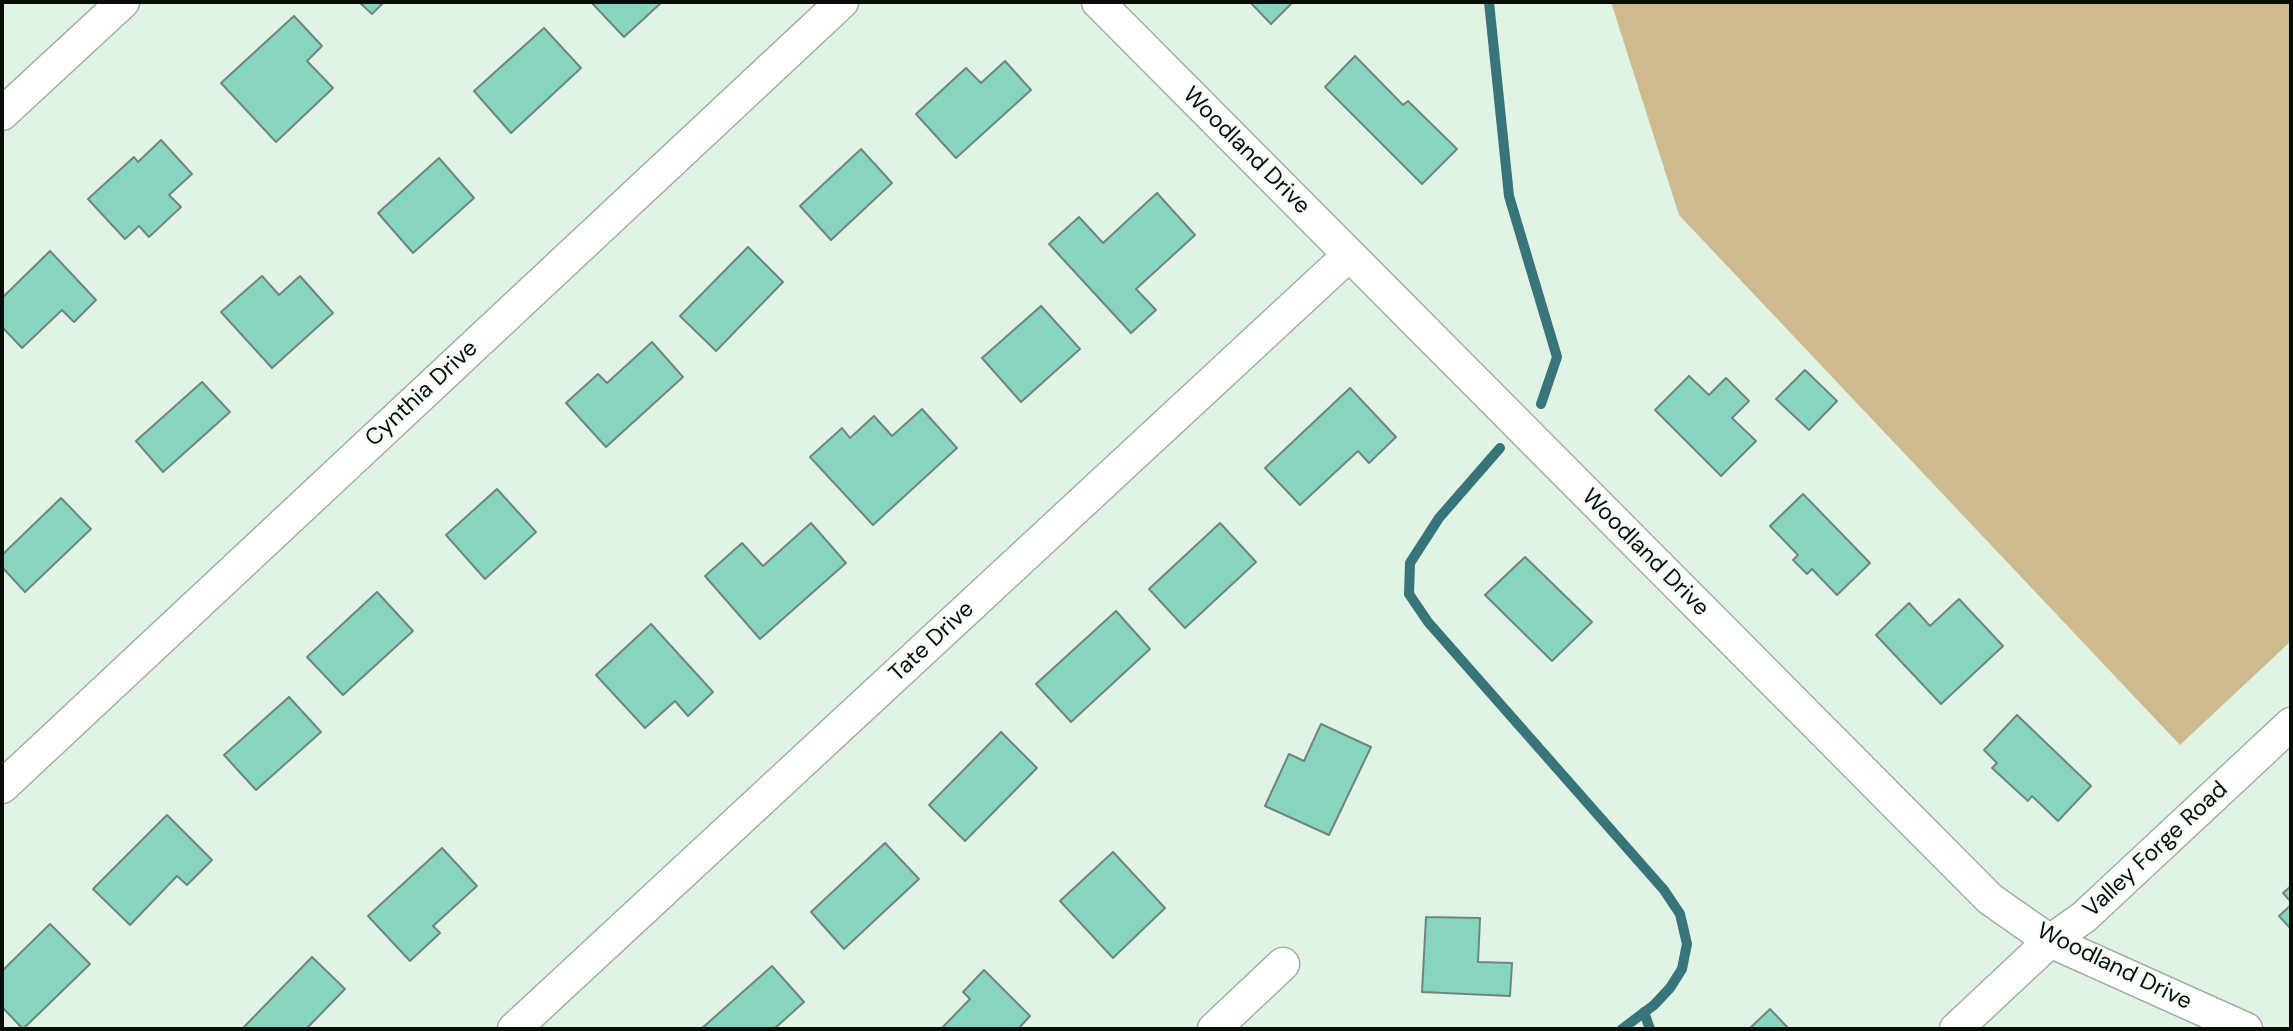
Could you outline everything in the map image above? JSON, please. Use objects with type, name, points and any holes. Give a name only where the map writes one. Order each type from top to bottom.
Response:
[{"type":"street","points":[[2,114],[123,2]]},
{"type":"street","name":"Cynthia Drive","points":[[2,787],[842,2]]},
{"type":"street","name":"Woodland Drive","points":[[1098,2],[1990,899],[2050,941],[2246,1029]]},
{"type":"street","name":"Tate Drive","points":[[514,1029],[1349,255]]},
{"type":"street","name":"Valley Forge Road","points":[[1956,1029],[2050,941],[2084,917],[2291,724]]},
{"type":"street","points":[[1214,1029],[1283,964]]},
{"type":"shaded area","points":[[1611,2],[2291,2],[2291,641],[2180,745],[1679,215]]},
{"type":"building","points":[[359,2],[384,2],[372,14]]},
{"type":"building","points":[[591,2],[662,2],[624,37]]},
{"type":"building","points":[[1250,2],[1293,2],[1271,24]]},
{"type":"building","points":[[294,16],[322,46],[307,61],[333,88],[276,142],[221,83]]},
{"type":"building","points":[[544,28],[581,68],[511,133],[474,91]]},
{"type":"building","points":[[1355,56],[1403,105],[1408,101],[1457,149],[1422,184],[1325,87]]},
{"type":"building","points":[[1005,61],[1031,90],[956,158],[916,114],[966,68],[981,83]]},
{"type":"building","points":[[161,140],[192,174],[169,195],[181,207],[149,237],[139,226],[125,239],[88,199],[134,157],[138,162]]},
{"type":"building","points":[[861,149],[892,183],[831,240],[800,206]]},
{"type":"building","points":[[439,158],[474,198],[413,253],[378,213]]},
{"type":"building","points":[[1157,193],[1195,235],[1136,289],[1156,310],[1131,333],[1049,244],[1079,217],[1103,243]]},
{"type":"building","points":[[748,247],[783,282],[716,351],[680,316]]},
{"type":"building","points":[[50,251],[96,300],[74,322],[62,310],[22,348],[2,327],[2,298]]},
{"type":"building","points":[[262,276],[279,295],[300,276],[333,313],[272,368],[221,312]]},
{"type":"building","points":[[1041,306],[1080,349],[1021,402],[982,358]]},
{"type":"building","points":[[652,342],[683,377],[606,447],[566,403],[598,374],[607,383]]},
{"type":"building","points":[[1805,370],[1837,401],[1809,430],[1776,399]]},
{"type":"building","points":[[1689,376],[1709,395],[1726,378],[1749,401],[1732,418],[1756,441],[1721,476],[1655,410]]},
{"type":"building","points":[[202,382],[230,412],[163,472],[136,441]]},
{"type":"building","points":[[1350,388],[1396,437],[1369,463],[1358,451],[1300,505],[1265,468]]},
{"type":"building","points":[[922,409],[957,448],[873,525],[810,457],[842,428],[850,438],[874,416],[892,436]]},
{"type":"building","points":[[497,489],[536,532],[485,579],[446,535]]},
{"type":"building","points":[[1803,494],[1870,563],[1837,595],[1812,569],[1807,574],[1793,560],[1798,555],[1770,526]]},
{"type":"building","points":[[61,498],[91,529],[25,592],[2,567],[2,555]]},
{"type":"building","points":[[811,523],[846,563],[760,639],[705,576],[742,543],[763,566]]},
{"type":"building","points":[[1220,523],[1256,562],[1185,628],[1149,589]]},
{"type":"building","points":[[1525,557],[1592,622],[1552,661],[1485,595]]},
{"type":"building","points":[[377,592],[413,631],[343,695],[307,657]]},
{"type":"building","points":[[1959,599],[2003,646],[1941,704],[1876,635],[1909,603],[1930,626]]},
{"type":"building","points":[[1116,611],[1150,649],[1071,722],[1036,684]]},
{"type":"building","points":[[651,624],[713,692],[688,716],[675,701],[645,728],[596,675]]},
{"type":"building","points":[[289,697],[321,732],[256,790],[224,755]]},
{"type":"building","points":[[2017,715],[2091,786],[2058,821],[2032,796],[2028,801],[1992,768],[1997,763],[1984,750]]},
{"type":"building","points":[[1321,724],[1371,747],[1329,835],[1265,806],[1289,754],[1304,761]]},
{"type":"building","points":[[1001,732],[1037,768],[965,841],[929,805]]},
{"type":"building","points":[[167,815],[212,860],[187,885],[177,876],[130,925],[93,889]]},
{"type":"building","points":[[885,843],[919,879],[844,949],[811,912]]},
{"type":"building","points":[[442,848],[477,886],[433,926],[440,933],[410,961],[368,916]]},
{"type":"building","points":[[1113,852],[1165,908],[1113,958],[1060,901]]},
{"type":"building","points":[[2291,886],[2291,902],[2283,893]]},
{"type":"building","points":[[2291,905],[2291,929],[2279,916]]},
{"type":"building","points":[[1426,917],[1480,918],[1478,962],[1512,963],[1510,996],[1422,992]]},
{"type":"building","points":[[50,924],[90,964],[23,1029],[2,1007],[2,971]]},
{"type":"building","points":[[312,957],[345,989],[306,1029],[242,1029]]},
{"type":"building","points":[[772,966],[804,1002],[774,1029],[701,1029]]},
{"type":"building","points":[[984,970],[1030,1016],[1018,1029],[941,1029],[970,999],[963,992]]},
{"type":"building","points":[[1770,1009],[1789,1029],[1749,1029]]},
{"type":"waterway","points":[[1489,2],[1509,196],[1557,357],[1541,404]]},
{"type":"waterway","points":[[1500,448],[1439,518],[1410,563],[1409,594],[1428,622],[1664,890],[1680,914],[1687,944],[1682,969],[1670,988],[1654,1005],[1622,1029]]},
{"type":"waterway","points":[[1644,1012],[1650,1029]]}]
